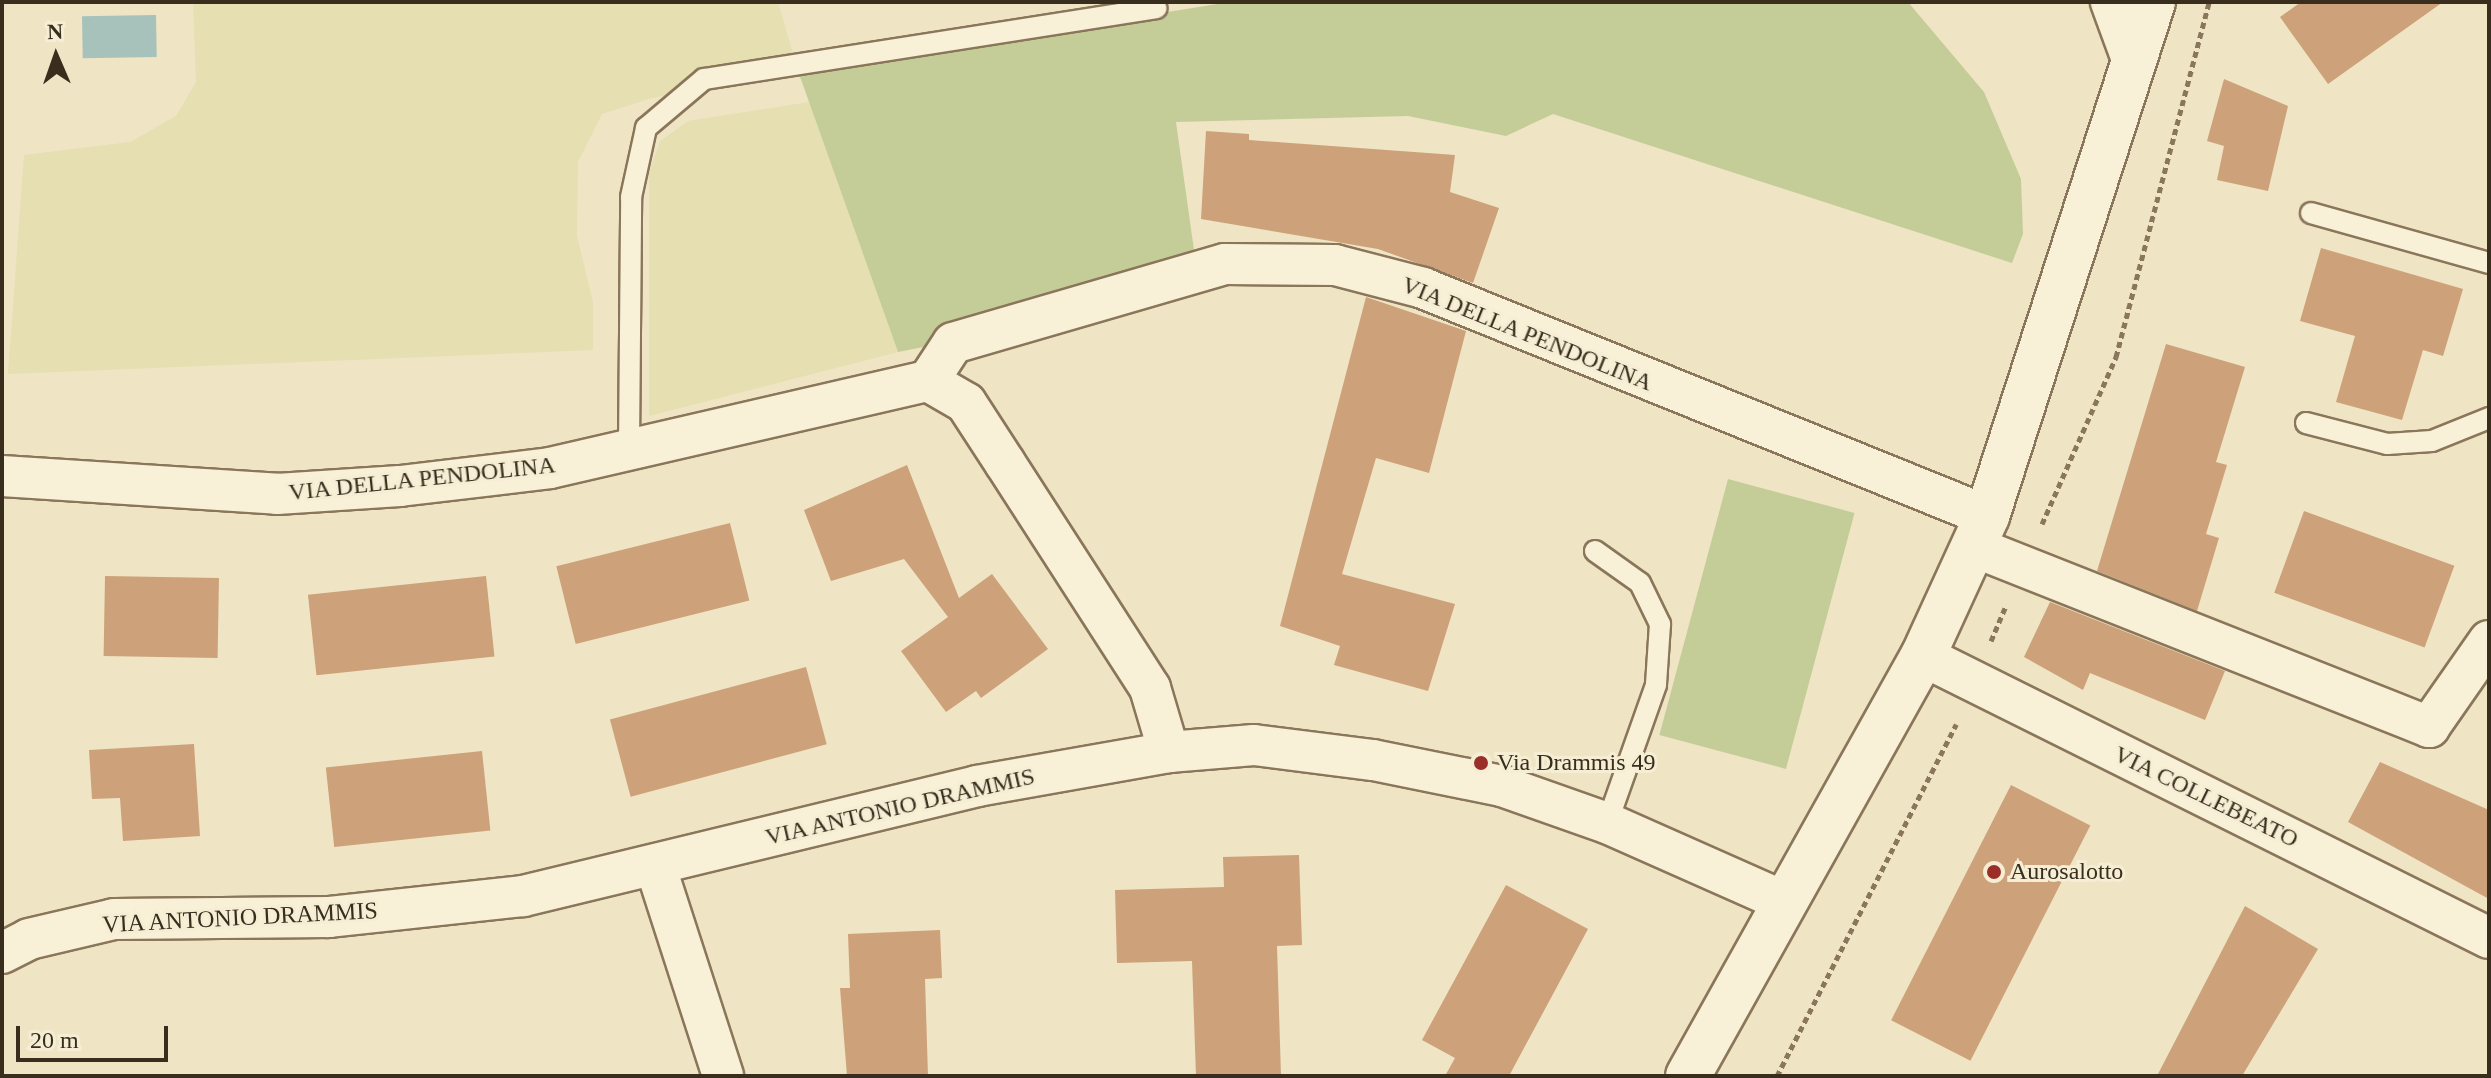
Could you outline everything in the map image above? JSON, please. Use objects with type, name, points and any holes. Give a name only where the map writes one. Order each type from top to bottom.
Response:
[{"type":"street","points":[[2111,2],[2133,62]]},
{"type":"street","points":[[1688,1076],[1783,901],[1923,656],[1979,531],[2153,2]]},
{"type":"street","name":"VIA DELLA PENDOLINA","points":[[2,476],[277,494],[550,468],[928,381],[953,343],[1225,264],[1335,265],[1423,288],[1722,412],[1979,531]]},
{"type":"street","points":[[928,381],[966,403],[1005,463],[1150,688],[1169,752]]},
{"type":"street","points":[[1979,531],[2429,727],[2489,641]]},
{"type":"street","name":"VIA COLLEBEATO","points":[[1923,656],[2489,938]]},
{"type":"street","name":"VIA ANTONIO DRAMMIS","points":[[2,953],[29,939],[114,919],[329,917],[523,896],[977,786],[1169,752],[1254,745],[1373,760],[1502,786],[1607,823],[1783,901]]},
{"type":"street","points":[[655,865],[723,1076]]},
{"type":"lane","points":[[629,448],[631,197],[646,128],[704,79],[1156,8]]},
{"type":"lane","points":[[2311,213],[2489,263]]},
{"type":"lane","points":[[2306,423],[2387,444],[2432,441],[2489,418]]},
{"type":"lane","points":[[1595,551],[1640,583],[1660,624],[1656,685],[1607,823]]},
{"type":"shaded area","points":[[193,2],[778,2],[798,71],[652,98],[602,114],[578,162],[577,236],[593,302],[593,350],[8,374],[24,155],[130,142],[176,116],[196,82]]},
{"type":"shaded area","points":[[809,102],[898,352],[649,416],[649,174],[660,141],[688,121]]},
{"type":"green space","points":[[1230,2],[1908,2],[1984,92],[2021,179],[2023,234],[2012,263],[1553,114],[1506,136],[1408,116],[1176,122],[1200,293],[898,352],[798,71]]},
{"type":"green space","points":[[1728,479],[1855,513],[1786,769],[1659,735]]},
{"type":"water","points":[[156,15],[157,57],[83,58],[82,16]]},
{"type":"building","points":[[2301,2],[2443,2],[2328,84],[2280,17]]},
{"type":"building","points":[[2224,79],[2288,106],[2268,191],[2217,180],[2224,146],[2207,141]]},
{"type":"building","points":[[1206,131],[1249,134],[1249,140],[1455,155],[1450,192],[1499,208],[1473,283],[1378,249],[1201,219]]},
{"type":"building","points":[[2321,248],[2463,289],[2443,356],[2423,350],[2402,420],[2336,402],[2355,336],[2300,321]]},
{"type":"building","points":[[1366,297],[1466,331],[1429,473],[1376,458],[1342,574],[1455,604],[1428,691],[1334,665],[1340,646],[1280,626]]},
{"type":"building","points":[[2166,344],[2245,367],[2216,462],[2227,465],[2206,534],[2219,538],[2197,611],[2097,571]]},
{"type":"building","points":[[907,465],[959,598],[992,574],[1048,649],[981,698],[976,691],[946,712],[901,651],[948,617],[904,559],[831,581],[804,510]]},
{"type":"building","points":[[2304,511],[2454,566],[2425,647],[2274,593]]},
{"type":"building","points":[[730,523],[749,601],[576,644],[556,566]]},
{"type":"building","points":[[105,576],[219,578],[218,658],[104,656]]},
{"type":"building","points":[[486,576],[494,657],[316,675],[308,595]]},
{"type":"building","points":[[2050,602],[2225,671],[2205,720],[2090,673],[2083,690],[2024,657]]},
{"type":"building","points":[[806,667],[827,744],[631,797],[610,720]]},
{"type":"building","points":[[194,744],[200,836],[123,841],[120,798],[92,799],[89,750]]},
{"type":"building","points":[[482,751],[490,831],[334,847],[326,767]]},
{"type":"building","points":[[2380,762],[2489,810],[2489,899],[2348,822]]},
{"type":"building","points":[[2011,785],[2090,825],[1970,1061],[1891,1020]]},
{"type":"building","points":[[1299,855],[1302,945],[1277,946],[1281,1076],[1196,1076],[1192,961],[1117,963],[1115,890],[1224,887],[1223,857]]},
{"type":"building","points":[[1506,885],[1588,929],[1509,1076],[1445,1076],[1455,1058],[1422,1040]]},
{"type":"building","points":[[2245,906],[2318,949],[2242,1076],[2157,1076]]},
{"type":"building","points":[[940,930],[942,978],[925,979],[928,1076],[847,1076],[840,988],[850,988],[848,934]]},
{"type":"place","name":"Via Drammis 49","points":[[1481,763]]},
{"type":"place","name":"Aurosalotto","points":[[1994,872]]}]
